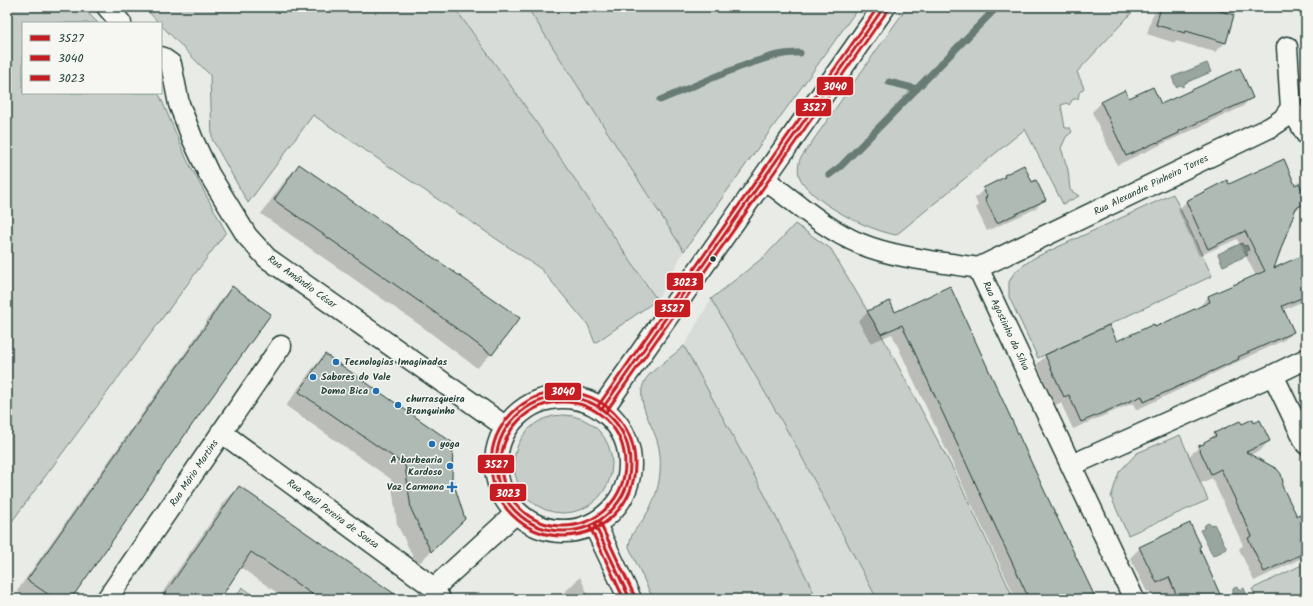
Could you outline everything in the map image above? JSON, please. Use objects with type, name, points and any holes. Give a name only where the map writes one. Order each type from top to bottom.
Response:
[{"type":"street","points":[[107,7],[120,22]]},
{"type":"street","points":[[602,409],[884,7]]},
{"type":"street","points":[[1287,48],[1291,108],[1306,134]]},
{"type":"street","name":"Rua Amândio César","points":[[162,58],[171,64],[179,104],[193,140],[209,174],[247,236],[267,258],[506,427]]},
{"type":"street","name":"Rua Alexandre Pinheiro Torres","points":[[978,268],[1271,127],[1283,119],[1291,108]]},
{"type":"street","points":[[764,179],[839,233],[860,244],[882,251],[978,268]]},
{"type":"street","name":"Rua Agostinho da Silva","points":[[978,268],[1072,464],[1134,599]]},
{"type":"street","name":"Rua Mário Martins","points":[[107,599],[280,346]]},
{"type":"street","points":[[1072,464],[1274,375],[1306,359]]},
{"type":"street","points":[[1274,375],[1306,444]]},
{"type":"street","points":[[562,397],[583,399],[602,409],[615,421],[625,435],[630,452],[631,469],[628,486],[620,502],[609,515],[595,525],[568,533],[540,528],[516,513],[506,501],[499,487],[496,472],[496,456],[506,427],[521,411],[540,401],[562,397]]},
{"type":"street","name":"Rua Raúl Pereira de Sousa","points":[[221,432],[437,593]]},
{"type":"street","points":[[437,593],[516,513]]},
{"type":"street","points":[[595,525],[630,599]]},
{"type":"shaded area","points":[[7,7],[82,7],[97,22],[22,22],[22,94],[158,94],[187,160],[226,232],[7,528]]},
{"type":"shaded area","points":[[144,7],[454,7],[521,100],[657,300],[595,343],[588,325],[541,269],[313,115],[248,203],[212,139],[210,75],[162,26],[162,22],[158,22]]},
{"type":"shaded area","points":[[454,7],[527,7],[531,12],[684,251],[657,300],[521,100]]},
{"type":"shaded area","points":[[527,7],[859,7],[684,251]]},
{"type":"shaded area","points":[[907,7],[1137,7],[1077,72],[1084,88],[1079,93],[1078,99],[1073,99],[1069,105],[1067,103],[1061,105],[1065,128],[1070,128],[1072,132],[1066,137],[1061,148],[1068,170],[1070,190],[1079,196],[1063,204],[1025,129],[896,235],[872,228],[844,215],[818,198],[808,189],[801,180],[798,172],[800,159]]},
{"type":"shaded area","points":[[1207,63],[1211,72],[1185,83],[1183,87],[1180,85],[1176,87],[1172,77]]},
{"type":"shaded area","points":[[1173,194],[1212,276],[1038,358],[1009,297],[1009,282],[1014,273],[1034,258]]},
{"type":"shaded area","points":[[795,224],[831,249],[881,334],[954,471],[1014,599],[877,599],[796,446],[711,299],[765,256]]},
{"type":"shaded area","points":[[1242,243],[1244,246],[1247,245],[1249,250],[1246,252],[1248,255],[1223,266],[1218,254]]},
{"type":"shaded area","points":[[711,299],[796,446],[877,599],[817,599],[684,346]]},
{"type":"shaded area","points":[[684,346],[768,501],[817,599],[653,599],[629,547],[633,533],[646,515],[654,499],[660,472],[658,444],[644,410],[642,392],[644,383],[649,375]]},
{"type":"shaded area","points":[[563,415],[582,419],[598,429],[608,445],[612,464],[608,483],[598,499],[582,509],[563,513],[544,509],[528,499],[518,483],[514,464],[518,445],[528,429],[544,419]]},
{"type":"shaded area","points":[[1180,435],[1208,500],[1128,535],[1111,497],[1119,472],[1137,453]]},
{"type":"shaded area","points":[[1208,523],[1211,525],[1214,524],[1227,549],[1213,556],[1200,530],[1204,529],[1205,525]]},
{"type":"shaded area","points":[[1306,563],[1306,599],[1257,599],[1252,589]]},
{"type":"shaded area","points":[[242,587],[259,599],[235,599]]},
{"type":"shaded area","points":[[1236,587],[1241,590],[1244,588],[1248,599],[1232,599],[1230,595],[1233,594],[1233,589]]},
{"type":"building","points":[[1161,7],[1207,7],[1234,15],[1226,43],[1186,31],[1185,33],[1156,25]]},
{"type":"building","points":[[1240,68],[1253,98],[1126,156],[1101,102],[1125,90],[1129,98],[1153,87],[1161,104]]},
{"type":"building","points":[[1284,159],[1295,185],[1299,183],[1306,198],[1306,203],[1296,208],[1274,268],[1306,254],[1306,296],[1282,306],[1294,332],[1238,357],[1239,359],[1144,402],[1142,396],[1081,422],[1069,395],[1064,397],[1045,355],[1109,325],[1117,341],[1154,324],[1155,327],[1210,302],[1208,296],[1265,271],[1245,231],[1208,249],[1186,201],[1227,180],[1229,184]]},
{"type":"building","points":[[299,164],[520,318],[492,355],[437,314],[274,200]]},
{"type":"building","points":[[1024,165],[1032,182],[1036,180],[1046,200],[997,223],[985,199],[987,196],[983,188]]},
{"type":"building","points":[[232,286],[271,314],[167,460],[134,510],[71,599],[55,599],[27,580],[199,336]]},
{"type":"building","points":[[950,286],[1096,599],[1029,599],[902,325],[881,334],[867,311],[890,301],[895,312]]},
{"type":"building","points":[[325,354],[453,443],[452,478],[465,519],[431,552],[411,509],[405,465],[299,392]]},
{"type":"building","points":[[1253,419],[1254,423],[1260,420],[1270,441],[1246,452],[1277,469],[1281,474],[1283,482],[1282,486],[1297,516],[1300,515],[1306,528],[1306,552],[1264,572],[1248,538],[1252,536],[1221,469],[1211,474],[1198,446],[1216,436],[1214,433],[1240,421],[1242,424]]},
{"type":"building","points":[[239,486],[402,599],[319,599],[251,552],[220,599],[161,599]]},
{"type":"building","points":[[1190,523],[1201,546],[1199,547],[1222,599],[1178,599],[1169,577],[1157,583],[1139,547]]},
{"type":"waterway","points":[[829,175],[841,166],[997,7]]},
{"type":"waterway","points":[[660,100],[722,74],[772,56],[800,53]]},
{"type":"waterway","points":[[889,82],[917,89]]},
{"type":"transit line","name":"3023","points":[[598,406],[878,7]]},
{"type":"transit line","name":"3527","points":[[602,409],[884,7]]},
{"type":"transit line","name":"3040","points":[[606,412],[888,10]]},
{"type":"transit line","name":"3040","points":[[556,392],[570,392],[597,400],[609,408],[619,418],[630,436],[634,450],[635,464],[634,478],[630,492],[619,510],[609,520],[591,531],[570,536],[556,536],[529,528],[517,520],[507,510],[496,492],[491,471],[491,457],[499,430],[507,418],[517,408],[535,397],[556,392]]},
{"type":"transit line","name":"3527","points":[[570,397],[583,399],[611,416],[628,444],[630,464],[628,484],[611,512],[583,529],[556,531],[543,529],[515,512],[498,484],[496,457],[498,444],[515,416],[543,399],[570,397]]},
{"type":"transit line","name":"3023","points":[[569,402],[587,406],[598,412],[611,424],[621,440],[625,464],[621,488],[615,499],[603,512],[581,524],[557,526],[539,522],[528,516],[515,504],[503,482],[501,458],[505,440],[511,429],[523,416],[545,404],[569,402]]},
{"type":"transit line","name":"3023","points":[[600,523],[635,597]]},
{"type":"transit line","name":"3527","points":[[595,525],[630,599]]},
{"type":"transit line","name":"3040","points":[[590,527],[624,599]]},
{"type":"place","name":"Tecnologias Imaginadas","points":[[336,362]]},
{"type":"place","name":"Sabores do Vale","points":[[313,377]]},
{"type":"place","name":"Doma Bica","points":[[376,391]]},
{"type":"place","name":"churrasqueira Branquinho","points":[[398,405]]},
{"type":"place","name":"yoga","points":[[432,444]]},
{"type":"place","name":"A barbearia Kardoso","points":[[450,466]]},
{"type":"place","name":"Vaz Carmona","points":[[452,487]]}]
